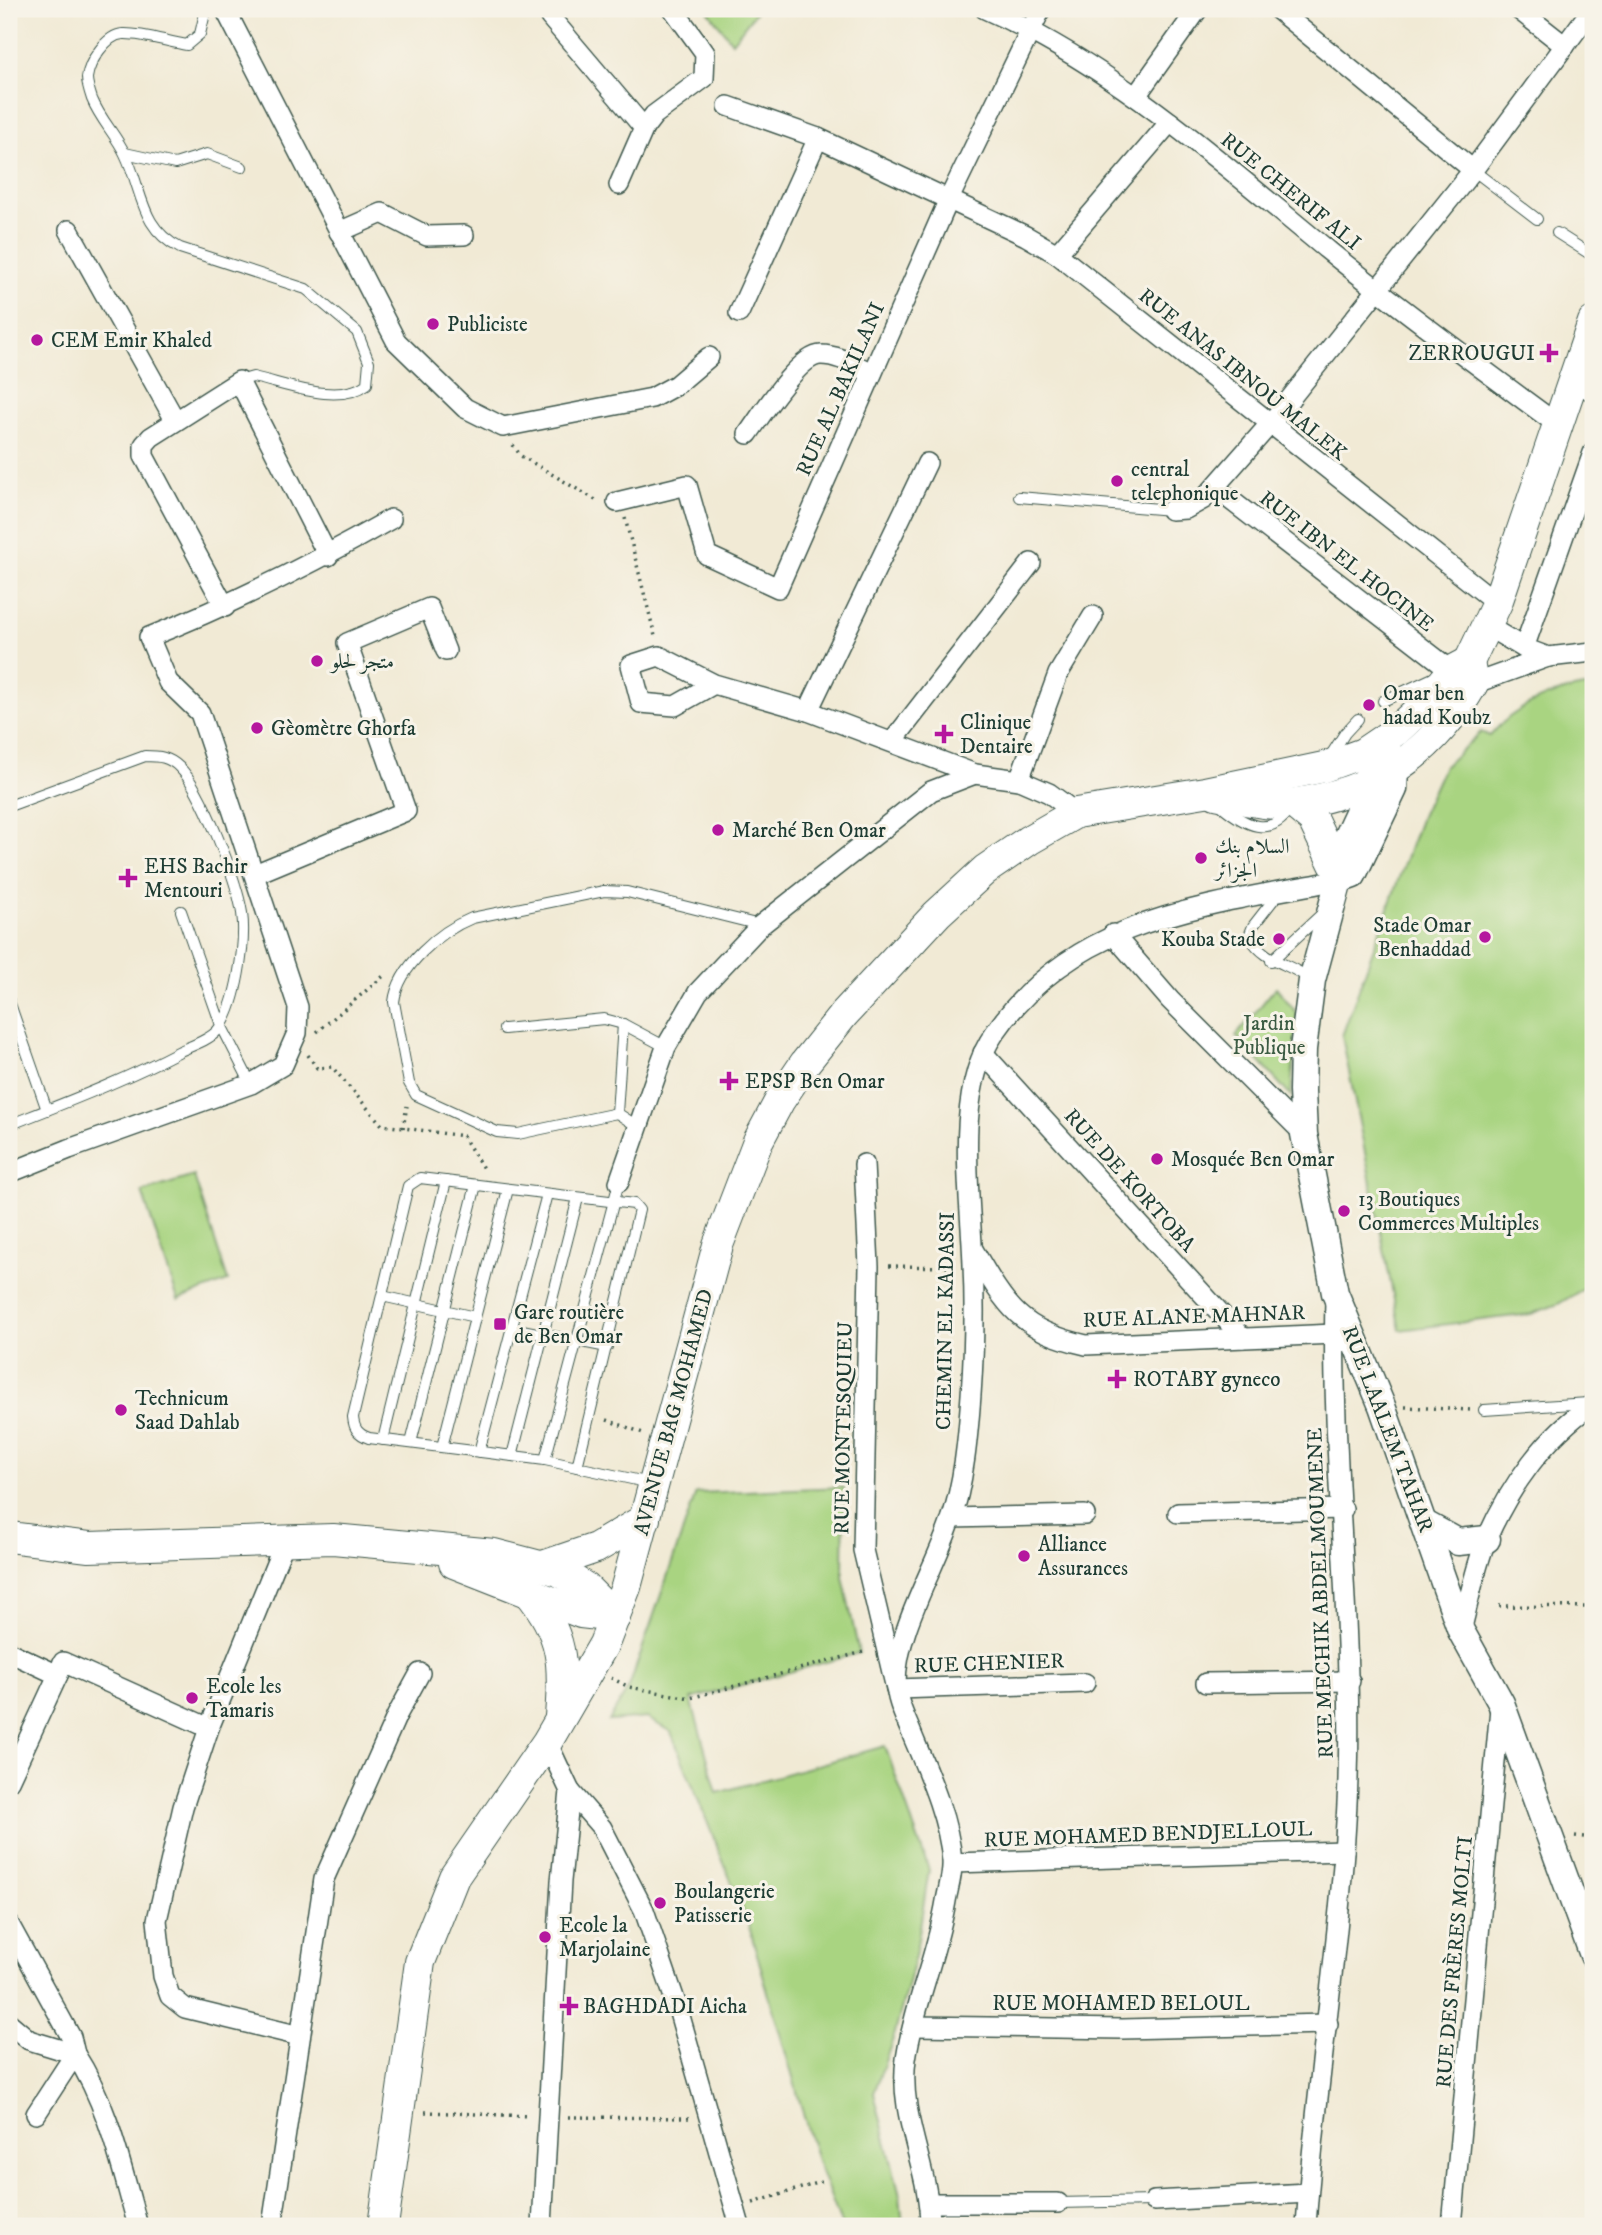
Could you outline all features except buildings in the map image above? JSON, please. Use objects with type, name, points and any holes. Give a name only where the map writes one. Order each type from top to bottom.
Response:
[{"type":"main road","points":[[1206,792],[1246,800],[1294,804],[1383,777],[1417,754],[1447,723],[1465,672],[1492,614],[1558,425],[1583,385],[1593,322]]},
{"type":"main road","points":[[1383,777],[1374,746],[1465,672]]},
{"type":"main road","name":"AVENUE BAG MOHAMED","points":[[383,2226],[420,1962],[454,1877],[593,1669],[615,1617],[655,1485],[718,1245],[758,1141],[780,1100],[844,1014],[937,914],[985,870],[1076,813],[1206,792],[1324,767],[1374,746]]},
{"type":"main road","name":"RUE LAALEM TAHAR","points":[[1383,777],[1336,872],[1331,905],[1312,980],[1303,1049],[1304,1134],[1335,1293],[1382,1406],[1461,1632],[1501,1703],[1593,1955]]},
{"type":"main road","points":[[1294,804],[1313,820],[1336,872]]},
{"type":"main road","points":[[543,1566],[596,1548],[645,1518]]},
{"type":"main road","points":[[1425,1524],[1458,1542],[1487,1539]]},
{"type":"main road","points":[[9,1537],[89,1547],[215,1545],[286,1539],[494,1554],[543,1566],[586,1588],[615,1617]]},
{"type":"main road","points":[[386,1545],[481,1571],[581,1613],[615,1617]]},
{"type":"main road","points":[[527,1591],[542,1608],[559,1643],[563,1663],[553,1732]]},
{"type":"street","points":[[225,9],[396,341],[466,408],[503,427],[652,398],[676,386],[709,357]]},
{"type":"street","points":[[548,9],[550,17],[644,128]]},
{"type":"street","points":[[619,185],[644,128],[654,115],[704,78],[705,53],[673,9]]},
{"type":"street","name":"RUE CHERIF ALI","points":[[985,9],[1033,30],[1136,96],[1377,291],[1558,425]]},
{"type":"street","name":"RUE AL BAKILANI","points":[[615,507],[687,485],[707,555],[778,588],[949,199],[1041,9]]},
{"type":"street","points":[[1136,96],[1198,9]]},
{"type":"street","points":[[1277,9],[1473,170]]},
{"type":"street","points":[[1518,9],[1565,46]]},
{"type":"street","points":[[1171,510],[1192,507],[1215,488],[1270,424],[1473,170],[1592,9]]},
{"type":"street","name":"RUE ANAS IBNOU MALEK","points":[[728,106],[818,138],[949,199],[1057,254],[1270,424],[1492,614],[1524,648],[1548,657]]},
{"type":"street","points":[[1057,254],[1170,122]]},
{"type":"street","points":[[739,313],[818,138]]},
{"type":"street","points":[[339,232],[382,213],[394,216],[409,229],[427,236],[464,235]]},
{"type":"street","points":[[69,230],[176,420]]},
{"type":"street","points":[[748,434],[803,363],[817,354],[834,356],[872,373]]},
{"type":"street","points":[[225,607],[144,456],[144,445],[176,420],[239,381],[328,556]]},
{"type":"street","points":[[1524,648],[1593,453]]},
{"type":"street","points":[[808,711],[927,463]]},
{"type":"street","name":"RUE IBN EL HOCINE","points":[[1215,488],[1465,672]]},
{"type":"street","points":[[9,1173],[251,1084],[283,1065],[298,1033],[298,1007],[200,712],[168,682],[149,637],[225,607],[328,556],[391,519]]},
{"type":"street","points":[[892,741],[1031,563]]},
{"type":"street","points":[[255,874],[406,811],[347,643],[429,608],[446,651]]},
{"type":"street","points":[[1019,780],[1058,674],[1093,616]]},
{"type":"street","points":[[1465,672],[1593,652]]},
{"type":"street","points":[[714,684],[675,706],[641,703],[631,665],[659,656],[714,684],[808,711],[975,774],[1019,780],[1049,793],[1076,813]]},
{"type":"street","points":[[619,1182],[636,1126],[666,1047],[698,992],[761,925],[931,791],[975,774]]},
{"type":"street","name":"CHEMIN EL KADASSI","points":[[930,2226],[930,2203],[911,2136],[905,2092],[906,2061],[913,2026],[938,1945],[953,1863],[930,1778],[896,1689],[897,1656],[952,1518],[962,1470],[971,1396],[973,1257],[968,1130],[975,1074],[991,1037],[1025,993],[1113,934],[1167,914],[1280,891],[1336,872]]},
{"type":"street","points":[[1113,934],[1170,1000],[1304,1134]]},
{"type":"street","name":"RUE DE KORTOBA","points":[[983,1053],[1243,1338]]},
{"type":"street","name":"RUE MONTESQUIEU","points":[[864,1164],[869,1266],[863,1550],[896,1689]]},
{"type":"street","name":"RUE ALANE MAHNAR","points":[[973,1257],[1023,1320],[1050,1337],[1086,1345],[1334,1334]]},
{"type":"street","name":"RUE MECHIK ABDELMOUMENE","points":[[1306,2226],[1345,1851],[1350,1681],[1334,1334],[1335,1293]]},
{"type":"street","points":[[1461,1632],[1487,1539],[1534,1459],[1556,1434],[1593,1404]]},
{"type":"street","points":[[1178,1513],[1343,1509]]},
{"type":"street","points":[[952,1518],[1085,1516]]},
{"type":"street","points":[[286,1539],[209,1728],[183,1807],[158,1920],[163,1976],[170,1997],[185,2008],[300,2036]]},
{"type":"street","points":[[9,1652],[58,1675]]},
{"type":"street","points":[[9,1782],[63,1662],[209,1728]]},
{"type":"street","points":[[272,2226],[324,1879],[397,1715],[420,1673]]},
{"type":"street","points":[[1206,1683],[1350,1681]]},
{"type":"street","name":"RUE CHENIER","points":[[896,1689],[1085,1683]]},
{"type":"street","name":"RUE DES FRÈRES MOLTI","points":[[1452,2226],[1501,1703]]},
{"type":"street","points":[[551,2226],[542,2217],[546,2117],[570,1791],[553,1732]]},
{"type":"street","points":[[570,1791],[602,1828],[644,1910],[678,2009],[736,2218]]},
{"type":"street","name":"RUE MOHAMED BENDJELLOUL","points":[[953,1863],[1345,1851]]},
{"type":"street","points":[[9,1924],[71,2037],[75,2054],[93,2082],[106,2113],[138,2226]]},
{"type":"street","points":[[9,2023],[29,2040],[75,2054]]},
{"type":"street","name":"RUE MOHAMED BELOUL","points":[[913,2026],[1122,2029],[1328,2024]]},
{"type":"street","points":[[36,2113],[75,2054]]},
{"type":"street","points":[[1154,2201],[1308,2193]]},
{"type":"street","points":[[930,2203],[1058,2203]]},
{"type":"lane","points":[[206,9],[200,34],[187,45],[122,34],[110,40],[97,55],[87,80],[109,133],[125,153],[145,208],[162,239],[180,248],[306,289],[357,332],[369,362],[367,384],[357,391],[338,394],[253,377],[239,381]]},
{"type":"lane","points":[[125,153],[175,164],[207,154],[242,167]]},
{"type":"lane","points":[[1473,170],[1537,219]]},
{"type":"lane","points":[[1557,233],[1593,256]]},
{"type":"lane","points":[[1019,497],[1171,510]]},
{"type":"lane","points":[[1383,701],[1465,672]]},
{"type":"lane","points":[[1324,767],[1345,733],[1358,719]]},
{"type":"lane","points":[[9,806],[145,756],[161,756],[177,765],[189,777],[233,880],[242,915],[237,981],[227,1017],[216,1033],[135,1074],[9,1125]]},
{"type":"lane","points":[[636,1126],[617,1113],[518,1134],[497,1132],[416,1095],[408,1083],[394,1002],[396,989],[426,949],[455,925],[472,918],[604,891],[627,892],[761,925]]},
{"type":"lane","points":[[1280,891],[1250,930],[1251,940],[1270,961],[1299,971],[1312,980]]},
{"type":"lane","points":[[1270,961],[1331,905]]},
{"type":"lane","points":[[181,911],[221,1025],[251,1084]]},
{"type":"lane","points":[[9,1001],[47,1110]]},
{"type":"lane","points":[[504,1029],[604,1019],[623,1024],[666,1047]]},
{"type":"lane","points":[[617,1113],[623,1024]]},
{"type":"lane","points":[[577,1467],[639,1210],[634,1204],[420,1178],[408,1186],[382,1296],[354,1417],[360,1434],[383,1440],[545,1460],[655,1485]]},
{"type":"lane","points":[[383,1440],[446,1181]]},
{"type":"lane","points":[[545,1460],[619,1182]]},
{"type":"lane","points":[[411,1443],[476,1185]]},
{"type":"lane","points":[[442,1447],[508,1189]]},
{"type":"lane","points":[[480,1452],[547,1194]]},
{"type":"lane","points":[[513,1456],[578,1198]]},
{"type":"lane","points":[[382,1296],[475,1317]]},
{"type":"lane","points":[[512,1328],[607,1347]]},
{"type":"lane","points":[[1484,1410],[1593,1404]]},
{"type":"lane","points":[[1058,2203],[1154,2201]]},
{"type":"path","points":[[509,438],[521,456],[615,507],[659,656]]},
{"type":"path","points":[[392,969],[321,1030],[296,1040],[317,1068],[332,1067],[382,1125],[463,1136],[493,1187]]},
{"type":"path","points":[[403,1128],[408,1101],[416,1095]]},
{"type":"path","points":[[869,1266],[973,1257]]},
{"type":"path","points":[[1382,1406],[1484,1410]]},
{"type":"path","points":[[607,1420],[665,1441]]},
{"type":"path","points":[[1499,1606],[1593,1607]]},
{"type":"path","points":[[629,1687],[690,1698],[885,1644]]},
{"type":"path","points":[[401,2112],[546,2117],[708,2118]]},
{"type":"path","points":[[736,2218],[824,2181]]},
{"type":"green space","points":[[707,9],[758,9],[732,42]]},
{"type":"green space","name":"Stade Omar Benhaddad","points":[[1593,686],[1593,1283],[1558,1304],[1531,1314],[1400,1330],[1342,1036],[1422,814],[1443,768],[1481,732],[1490,736],[1523,708],[1550,695]]},
{"type":"green space","name":"Jardin Publique","points":[[1276,987],[1297,1013],[1291,1096],[1236,1036]]},
{"type":"green space","points":[[194,1176],[228,1281],[178,1300],[142,1192]]},
{"type":"green space","points":[[844,1487],[843,1577],[859,1653],[691,1699],[717,1793],[885,1746],[929,1870],[916,1952],[895,2033],[874,2093],[900,2196],[903,2226],[842,2226],[817,2161],[748,1923],[671,1732],[647,1718],[609,1721],[629,1687],[696,1493]]},
{"type":"place","name":"Publiciste","points":[[433,324]]},
{"type":"place","name":"CEM Emir Khaled","points":[[37,340]]},
{"type":"place","name":"ZERROUGUI","points":[[1549,353]]},
{"type":"place","name":"central telephonique","points":[[1117,481]]},
{"type":"place","name":"متجر لحلو","points":[[317,661]]},
{"type":"place","name":"Omar ben hadad Koubz","points":[[1369,705]]},
{"type":"place","name":"Gèomètre Ghorfa","points":[[257,728]]},
{"type":"place","name":"Clinique Dentaire","points":[[944,734]]},
{"type":"place","name":"Marché Ben Omar","points":[[718,830]]},
{"type":"place","name":"السلام بنك الجزائر","points":[[1201,858]]},
{"type":"place","name":"EHS Bachir Mentouri","points":[[128,878]]},
{"type":"place","name":"Stade Omar Benhaddad","points":[[1485,937]]},
{"type":"place","name":"Kouba Stade","points":[[1279,939]]},
{"type":"place","name":"EPSP Ben Omar","points":[[729,1081]]},
{"type":"place","name":"Mosquée Ben Omar","points":[[1157,1159]]},
{"type":"place","name":"13 Boutiques Commerces Multiples","points":[[1344,1211]]},
{"type":"place","name":"Gare routière de Ben Omar","points":[[500,1324]]},
{"type":"place","name":"ROTABY gyneco","points":[[1117,1379]]},
{"type":"place","name":"Technicum Saad Dahlab","points":[[121,1410]]},
{"type":"place","name":"Alliance Assurances","points":[[1024,1556]]},
{"type":"place","name":"Ecole les Tamaris","points":[[192,1698]]},
{"type":"place","name":"Boulangerie Patisserie","points":[[660,1903]]},
{"type":"place","name":"Ecole la Marjolaine","points":[[545,1937]]},
{"type":"place","name":"BAGHDADI Aicha","points":[[569,2006]]}]
